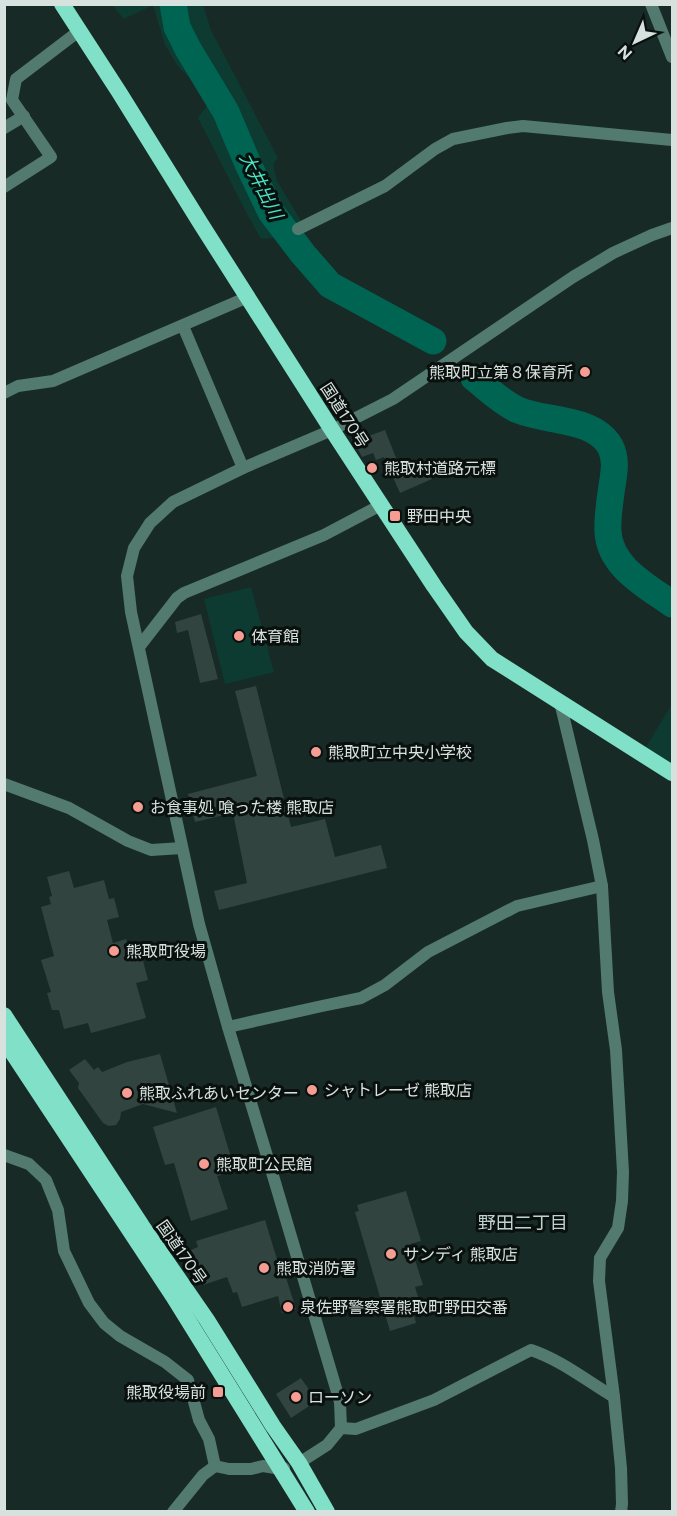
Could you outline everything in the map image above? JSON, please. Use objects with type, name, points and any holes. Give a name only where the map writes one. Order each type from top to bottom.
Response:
[{"type":"highway","name":"国道170号","points":[[62,4],[332,430],[454,616],[478,646],[492,659],[672,773]]},
{"type":"highway","name":"国道170号","points":[[4,1015],[142,1226],[207,1320],[273,1426],[299,1463],[327,1512]]},
{"type":"highway","name":"国道170号","points":[[4,1040],[173,1296],[307,1512]]},
{"type":"street","points":[[651,4],[672,57]]},
{"type":"street","points":[[4,187],[51,157],[12,100],[16,79],[79,31]]},
{"type":"street","points":[[4,128],[24,116]]},
{"type":"street","points":[[297,228],[385,186],[435,149],[453,139],[523,126],[672,140]]},
{"type":"street","points":[[214,1466],[229,1469],[251,1469],[262,1466],[281,1469],[299,1463],[327,1445],[341,1428],[340,1401],[199,924],[131,612],[127,576],[134,548],[150,523],[172,502],[243,468],[332,430],[393,399],[573,277],[613,253],[672,228]]},
{"type":"street","points":[[4,393],[18,386],[52,381],[248,297]]},
{"type":"street","points":[[183,326],[243,468]]},
{"type":"street","points":[[139,647],[177,598],[184,593],[324,535],[381,505]]},
{"type":"street","points":[[560,702],[602,886],[608,992],[616,1050],[623,1172],[622,1201],[618,1228],[600,1258],[599,1281],[621,1468],[621,1512]]},
{"type":"street","points":[[4,784],[69,808],[128,841],[151,850],[182,848]]},
{"type":"street","points":[[228,1027],[361,998],[385,986],[428,952],[517,906],[602,886]]},
{"type":"street","points":[[4,1155],[29,1164],[46,1180],[58,1210],[64,1251],[89,1303],[104,1323],[120,1336],[165,1362],[188,1380],[199,1420],[209,1439],[214,1466]]},
{"type":"street","points":[[341,1428],[356,1430],[435,1400],[531,1350],[561,1364],[614,1397]]},
{"type":"street","points":[[173,1512],[203,1475],[214,1466]]},
{"type":"green space","points":[[112,5],[153,5],[124,19]]},
{"type":"green space","points":[[153,5],[203,5],[211,30],[278,158],[273,164],[277,181],[300,219],[298,229],[278,237],[261,239],[198,118],[211,100],[177,65],[165,45]]},
{"type":"green space","name":"体育館","points":[[251,587],[274,672],[225,684],[204,599]]},
{"type":"green space","points":[[672,704],[672,764],[646,747]]},
{"type":"building","points":[[385,430],[400,468],[423,458],[432,479],[400,493],[384,457],[376,460],[373,453],[362,457],[356,445],[367,440],[366,437]]},
{"type":"building","points":[[201,614],[218,679],[200,683],[188,630],[177,633],[175,622]]},
{"type":"building","points":[[256,686],[291,827],[325,819],[335,857],[381,845],[387,868],[219,910],[214,891],[247,883],[233,813],[195,822],[188,794],[257,776],[235,691]]},
{"type":"building","name":"熊取町役場","points":[[69,871],[74,888],[104,880],[109,899],[114,898],[119,917],[107,920],[113,943],[126,939],[130,956],[141,953],[148,980],[136,983],[146,1018],[91,1033],[88,1023],[64,1029],[59,1010],[52,1010],[47,993],[51,992],[41,960],[54,956],[41,907],[51,904],[49,897],[52,896],[47,877]]},
{"type":"building","name":"熊取ふれあいセンター","points":[[160,1054],[177,1113],[143,1104],[121,1112],[116,1125],[109,1126],[103,1123],[78,1088],[79,1083],[69,1070],[85,1059],[94,1070],[98,1067],[102,1072],[127,1062]]},
{"type":"building","name":"熊取町公民館","points":[[216,1107],[235,1171],[217,1176],[228,1209],[191,1221],[174,1163],[165,1165],[153,1127]]},
{"type":"building","points":[[406,1191],[421,1241],[410,1244],[423,1285],[415,1287],[422,1310],[413,1312],[416,1323],[390,1331],[355,1212],[359,1211],[357,1205]]},
{"type":"building","points":[[265,1220],[296,1309],[282,1313],[278,1296],[242,1307],[237,1292],[233,1293],[227,1277],[203,1285],[191,1250],[198,1247],[196,1241]]},
{"type":"building","name":"ローソン","points":[[301,1378],[317,1401],[291,1418],[276,1394]]},
{"type":"waterway","name":"大井出川","points":[[173,4],[177,27],[226,112],[271,212],[303,254],[330,285],[433,341]]},
{"type":"waterway","name":"大井出川","points":[[474,378],[512,407],[529,414],[581,425],[602,437],[610,446],[614,461],[608,521],[610,544],[615,555],[631,574],[672,604]]},
{"type":"place","name":"熊取町立第８保育所","points":[[585,372]]},
{"type":"place","name":"熊取村道路元標","points":[[372,468]]},
{"type":"place","name":"野田中央","points":[[395,516]]},
{"type":"place","name":"体育館","points":[[239,636]]},
{"type":"place","name":"熊取町立中央小学校","points":[[316,752]]},
{"type":"place","name":"お食事処 喰った楼 熊取店","points":[[138,807]]},
{"type":"place","name":"熊取町役場","points":[[114,951]]},
{"type":"place","name":"シャトレーゼ 熊取店","points":[[312,1090]]},
{"type":"place","name":"熊取ふれあいセンター","points":[[127,1093]]},
{"type":"place","name":"熊取町公民館","points":[[204,1164]]},
{"type":"place","name":"サンディ 熊取店","points":[[391,1254]]},
{"type":"place","name":"熊取消防署","points":[[264,1268]]},
{"type":"place","name":"泉佐野警察署熊取町野田交番","points":[[288,1307]]},
{"type":"place","name":"熊取役場前","points":[[218,1392]]},
{"type":"place","name":"ローソン","points":[[296,1397]]},
{"type":"district","name":"野田二丁目","points":[[523,1223]]}]
